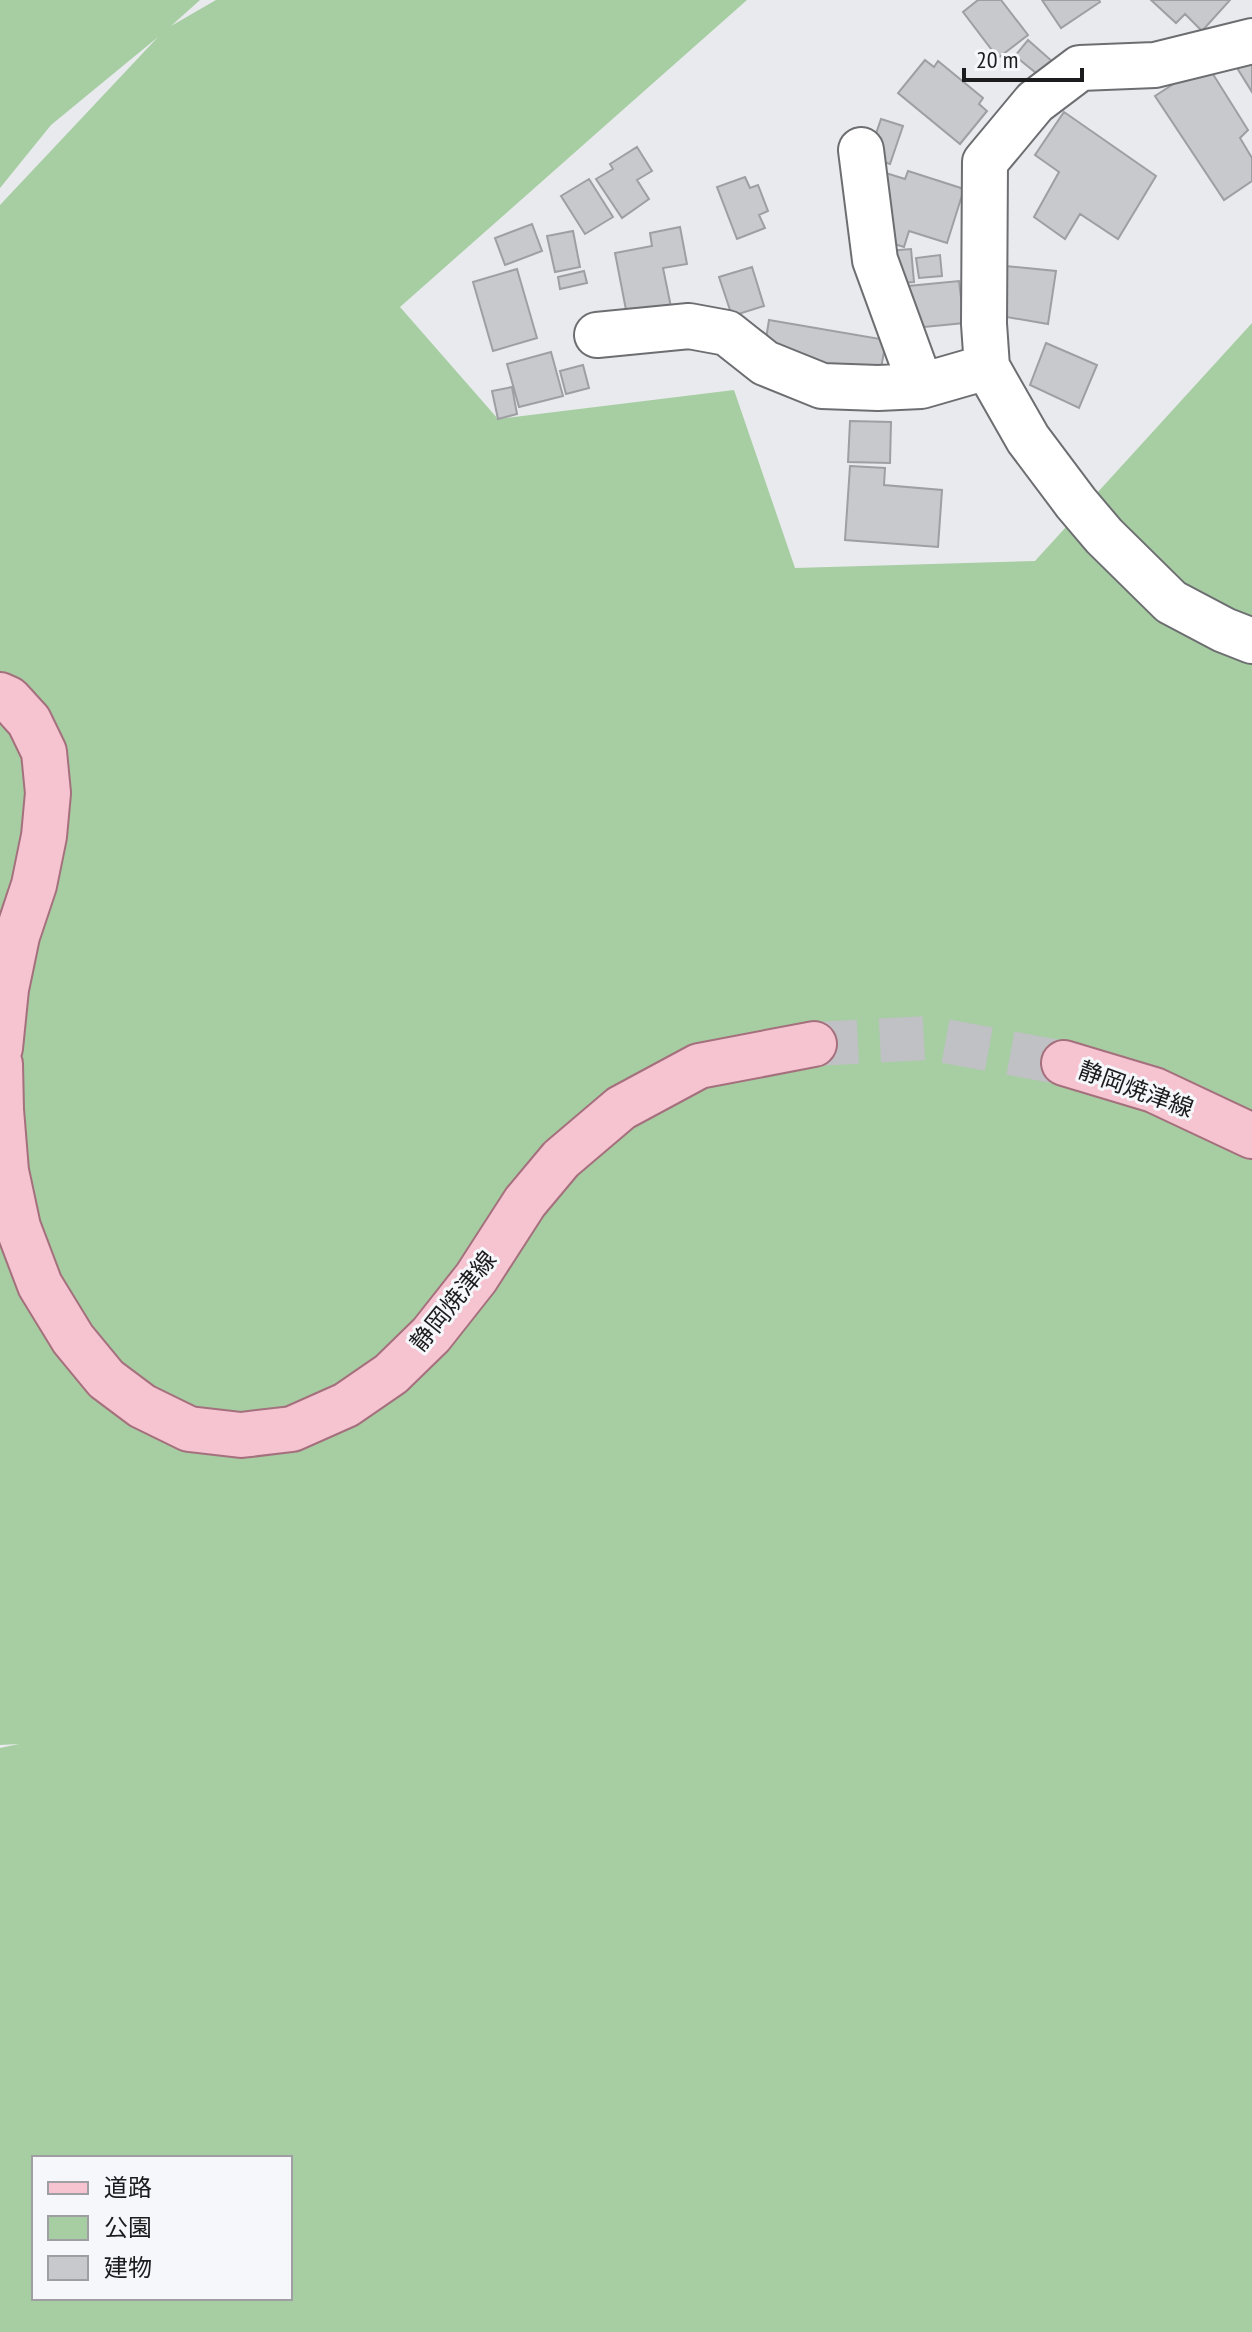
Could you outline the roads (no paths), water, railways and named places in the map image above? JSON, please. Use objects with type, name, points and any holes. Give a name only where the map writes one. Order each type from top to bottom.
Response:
[{"type":"main road","points":[[0,695],[9,699],[29,721],[44,752],[48,793],[44,836],[34,885],[17,936],[6,989],[0,1048]]},
{"type":"main road","name":"静岡焼津線","points":[[0,1064],[6,1171],[18,1227],[40,1285],[73,1339],[106,1379],[142,1406],[189,1429],[241,1435],[292,1429],[346,1405],[391,1374],[431,1335],[476,1278],[525,1202],[561,1159],[621,1108],[699,1066],[814,1044]]},
{"type":"main road","name":"静岡焼津線","points":[[1064,1063],[1154,1090],[1252,1136]]},
{"type":"street","points":[[1252,41],[1155,65],[1080,68],[1035,102],[985,162],[984,324],[987,367],[1028,439],[1104,536],[1171,602],[1252,641]]},
{"type":"street","points":[[861,150],[875,260],[921,386]]},
{"type":"street","points":[[597,335],[689,326],[727,333],[765,363],[822,386],[921,386],[987,367]]},
{"type":"tunnel","points":[[814,1044],[929,1038],[1064,1063]]}]
